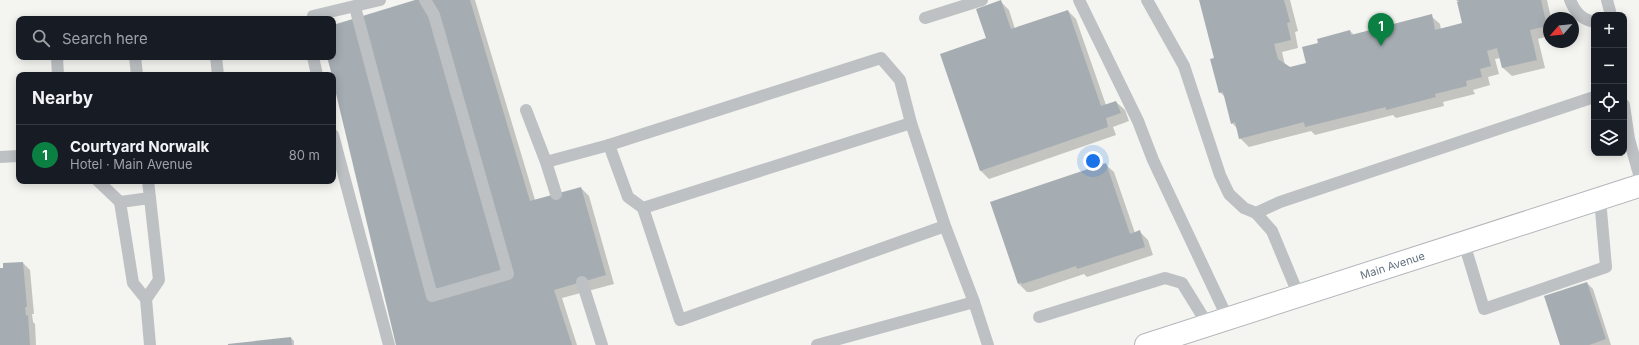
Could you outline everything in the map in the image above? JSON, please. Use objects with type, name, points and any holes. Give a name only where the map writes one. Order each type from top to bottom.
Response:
[{"type":"main road","name":"Main Avenue","points":[[1146,345],[1639,186]]},
{"type":"lane","points":[[313,16],[380,0]]},
{"type":"lane","points":[[355,7],[432,296],[508,274],[434,15],[425,0]]},
{"type":"lane","points":[[925,18],[982,0]]},
{"type":"lane","points":[[1079,0],[1138,121],[1218,322]]},
{"type":"lane","points":[[1147,0],[1184,66],[1220,175],[1229,194],[1244,208],[1256,213],[1272,231],[1299,296]]},
{"type":"lane","points":[[1570,0],[1574,10],[1582,17],[1591,21]]},
{"type":"lane","points":[[1607,0],[1610,12]]},
{"type":"lane","points":[[546,162],[609,145],[881,58],[900,80],[911,123],[945,226],[974,302],[988,345]]},
{"type":"lane","points":[[57,60],[58,72]]},
{"type":"lane","points":[[135,60],[137,72]]},
{"type":"lane","points":[[216,60],[218,72]]},
{"type":"lane","points":[[313,60],[316,72]]},
{"type":"lane","points":[[1256,213],[1280,202],[1591,98]]},
{"type":"lane","points":[[526,110],[546,162],[556,194]]},
{"type":"lane","points":[[1626,120],[1629,139],[1639,174]]},
{"type":"lane","points":[[643,208],[911,123]]},
{"type":"lane","points":[[609,145],[628,197],[643,208],[680,320],[945,226]]},
{"type":"lane","points":[[336,147],[389,345]]},
{"type":"lane","points":[[0,157],[16,156]]},
{"type":"lane","points":[[101,184],[120,202],[133,283],[146,299],[150,345]]},
{"type":"lane","points":[[146,299],[159,280],[148,184]]},
{"type":"lane","points":[[120,202],[150,198]]},
{"type":"lane","points":[[1464,243],[1484,309],[1606,267],[1600,199]]},
{"type":"lane","points":[[1039,317],[1165,278],[1182,282],[1218,322]]},
{"type":"lane","points":[[582,282],[602,345]]},
{"type":"lane","points":[[818,345],[974,302]]},
{"type":"building","points":[[415,0],[470,0],[530,201],[581,187],[606,275],[554,290],[572,345],[396,345],[336,94],[336,72],[331,72],[328,60],[336,60],[336,24]]},
{"type":"building","points":[[1001,0],[1011,29],[1068,10],[1101,106],[1116,101],[1121,113],[1106,118],[1108,127],[980,171],[940,54],[986,38],[976,9]]},
{"type":"building","points":[[1199,0],[1284,0],[1290,22],[1287,23],[1291,40],[1274,44],[1278,59],[1290,67],[1306,63],[1302,47],[1318,43],[1317,39],[1350,30],[1351,35],[1432,14],[1435,30],[1462,23],[1457,2],[1459,2],[1458,0],[1541,0],[1544,12],[1543,27],[1530,30],[1537,60],[1502,68],[1497,48],[1487,51],[1491,66],[1480,69],[1482,77],[1466,81],[1467,86],[1435,94],[1436,97],[1386,110],[1386,107],[1305,127],[1304,122],[1239,139],[1235,122],[1231,124],[1223,92],[1219,93],[1210,59],[1214,58]]},
{"type":"building","points":[[1106,163],[1130,234],[1140,230],[1145,247],[1077,269],[1076,266],[1018,284],[990,202]]},
{"type":"building","points":[[23,262],[27,307],[25,307],[26,316],[28,315],[30,345],[0,345],[0,268],[3,268],[3,263]]},
{"type":"building","points":[[1587,282],[1606,339],[1589,345],[1560,345],[1544,296]]},
{"type":"building","points":[[291,337],[292,345],[228,345],[228,344]]},
{"type":"place","name":"Courtyard Norwalk","points":[[1381,46]]}]
